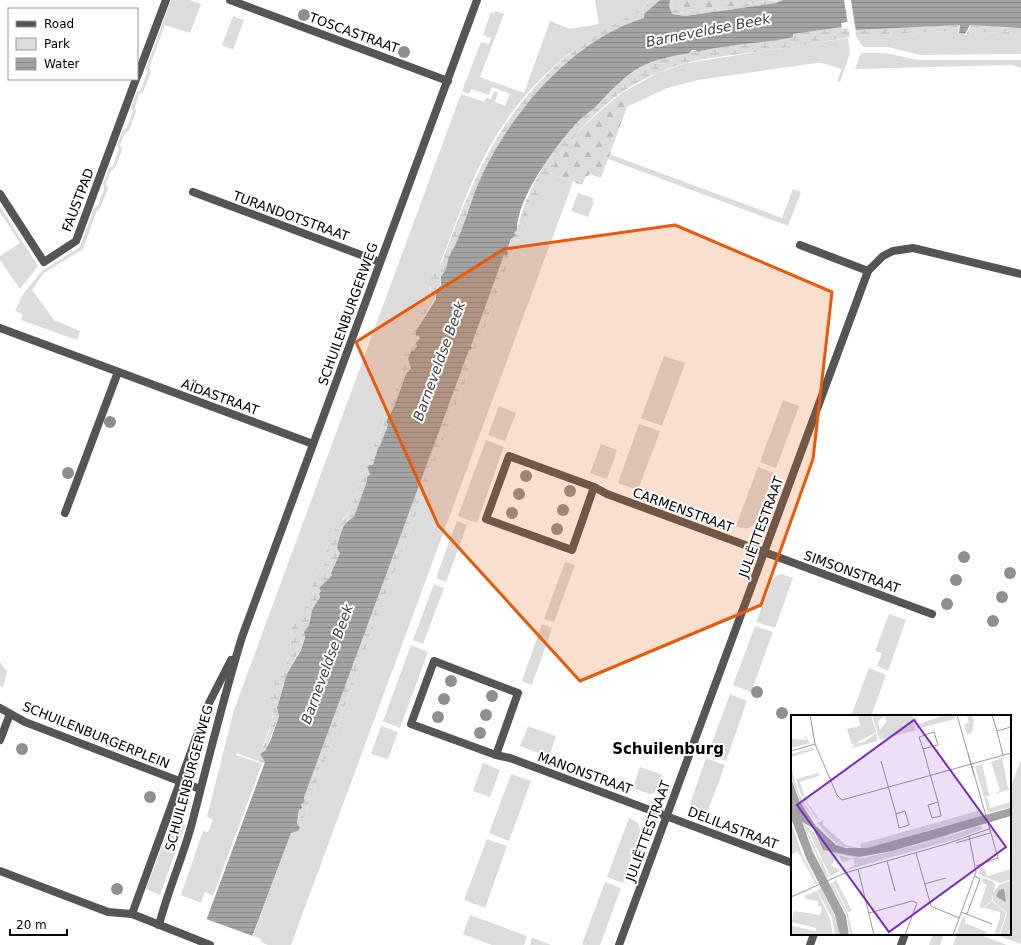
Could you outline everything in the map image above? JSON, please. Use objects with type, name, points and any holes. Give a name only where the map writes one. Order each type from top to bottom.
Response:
[{"type":"street","name":"FAUSTPAD","points":[[138,75],[166,0]]},
{"type":"street","name":"TOSCASTRAAT","points":[[230,0],[448,80]]},
{"type":"street","name":"SCHUILENBURGERWEG","points":[[159,924],[169,888],[192,824],[221,706],[242,637],[477,0]]},
{"type":"street","name":"FAUSTPAD","points":[[0,194],[44,262],[76,241],[136,80]]},
{"type":"street","name":"TURANDOTSTRAAT","points":[[193,192],[380,262]]},
{"type":"street","points":[[800,245],[868,271]]},
{"type":"street","name":"JULIËTTESTRAAT","points":[[619,945],[868,271],[883,256],[893,251],[913,248],[1021,274]]},
{"type":"street","name":"AÏDASTRAAT","points":[[0,328],[313,444]]},
{"type":"street","points":[[65,512],[118,372]]},
{"type":"street","name":"CARMENSTRAAT","points":[[594,488],[572,550],[486,519],[509,456],[594,488],[607,494],[764,552]]},
{"type":"street","name":"SIMSONSTRAAT","points":[[764,552],[932,614]]},
{"type":"street","name":"SCHUILENBURGERWEG","points":[[132,914],[208,705],[242,637]]},
{"type":"street","name":"MANONSTRAAT","points":[[496,755],[518,693],[434,661],[411,724],[496,755],[510,758],[666,816]]},
{"type":"street","points":[[0,708],[10,714]]},
{"type":"street","name":"SCHUILENBURGERPLEIN","points":[[0,740],[10,714],[26,722],[200,789]]},
{"type":"street","name":"DELILASTRAAT","points":[[666,816],[791,863]]},
{"type":"street","points":[[0,871],[108,912],[132,914],[210,945]]},
{"type":"street","points":[[810,945],[814,935]]},
{"type":"street","points":[[901,945],[905,935]]},
{"type":"highlighted area","points":[[675,225],[832,292],[813,459],[761,605],[580,681],[438,525],[356,342],[504,249]]},
{"type":"green space","points":[[171,0],[190,0],[201,4],[190,33],[165,25],[149,68],[151,72],[143,92],[139,94],[135,107],[136,111],[129,131],[125,133],[120,145],[122,150],[115,168],[111,171],[106,184],[108,189],[100,208],[97,210],[83,249],[44,273],[32,290],[54,320],[80,331],[77,340],[21,320],[23,314],[15,311],[23,294],[42,271],[80,247],[94,208],[98,206],[104,189],[103,184],[109,168],[113,166],[119,149],[117,145],[123,130],[127,128],[133,111],[131,107],[137,92],[141,90],[147,72],[146,69]]},
{"type":"green space","points":[[595,0],[651,0],[637,12],[576,48],[545,75],[532,88],[510,116],[482,161],[467,194],[430,288],[432,294],[431,300],[423,309],[411,331],[412,342],[403,357],[403,367],[393,397],[385,410],[383,427],[374,445],[348,515],[343,518],[327,549],[325,564],[315,576],[308,604],[292,626],[290,652],[286,665],[276,679],[272,722],[257,761],[237,753],[236,755],[262,764],[213,896],[205,892],[201,903],[181,895],[203,831],[208,832],[213,819],[207,817],[234,710],[461,94],[484,102],[486,98],[491,99],[494,91],[498,93],[495,102],[505,106],[510,94],[492,87],[489,95],[471,89],[469,94],[462,91],[481,42],[489,44],[491,38],[483,35],[491,12],[494,13],[495,11],[504,14],[480,77],[524,93],[550,21],[570,29],[599,24]]},
{"type":"green space","points":[[651,0],[660,0],[644,14],[644,18],[617,29],[590,44],[543,86],[522,110],[488,163],[476,189],[458,239],[449,256],[446,269],[441,276],[438,292],[420,327],[418,335],[420,337],[410,356],[411,368],[406,374],[394,407],[386,421],[388,425],[370,474],[367,477],[367,481],[354,517],[347,520],[337,548],[340,553],[331,572],[332,575],[319,588],[321,591],[316,606],[312,610],[309,625],[304,632],[305,638],[301,650],[298,653],[283,687],[277,708],[279,716],[263,758],[265,762],[263,764],[257,761],[267,738],[272,721],[273,704],[270,697],[276,679],[286,665],[290,652],[292,626],[307,604],[315,576],[325,564],[327,549],[332,535],[339,523],[348,515],[374,445],[383,427],[385,410],[393,397],[403,367],[403,357],[412,342],[411,331],[418,315],[431,300],[431,279],[434,270],[442,262],[478,174],[507,122],[526,97],[547,74],[585,42],[639,11]]},
{"type":"green space","points":[[670,0],[673,0],[671,6],[674,10],[678,9],[679,12],[685,13],[783,0],[776,3],[685,16],[672,14],[669,6]]},
{"type":"green space","points":[[673,0],[774,0],[685,13],[674,11],[671,6]]},
{"type":"green space","points":[[233,16],[244,20],[233,50],[222,45]]},
{"type":"green space","points":[[959,25],[958,34],[952,31],[856,36],[855,30]]},
{"type":"green space","points":[[971,25],[1021,28],[1021,35],[974,31],[966,35]]},
{"type":"green space","points":[[842,27],[842,29],[848,28],[850,37],[700,60],[679,65],[649,76],[623,92],[599,110],[560,156],[530,209],[518,238],[300,828],[297,823],[301,803],[304,800],[303,797],[469,350],[472,349],[471,346],[504,255],[508,254],[508,247],[516,231],[530,192],[548,159],[582,119],[621,81],[642,66],[660,58],[688,52],[728,45],[740,45],[793,36],[793,34]]},
{"type":"green space","points":[[952,31],[966,35],[974,31],[1021,35],[1021,54],[921,55],[887,47],[863,47],[856,36]]},
{"type":"green space","points":[[848,38],[850,53],[840,82],[837,81],[842,69],[822,63],[816,63],[698,80],[667,88],[627,107],[622,93],[657,73],[687,63]]},
{"type":"green space","points":[[861,53],[885,53],[918,60],[1021,60],[1021,68],[1012,65],[855,69]]},
{"type":"green space","points":[[622,93],[627,107],[601,178],[589,174],[586,176],[582,185],[548,173],[555,161],[581,129]]},
{"type":"green space","points":[[609,154],[782,218],[793,189],[801,192],[788,226],[608,159]]},
{"type":"green space","points":[[548,173],[573,182],[291,945],[268,945],[261,942],[261,939],[253,936],[291,833],[298,831],[300,828],[518,238],[534,199]]},
{"type":"green space","points":[[578,193],[593,198],[592,201],[594,202],[588,217],[571,211]]},
{"type":"green space","points":[[0,206],[38,266],[20,289],[0,260],[0,256],[20,243],[0,212]]},
{"type":"green space","points":[[664,356],[685,363],[662,426],[641,418]]},
{"type":"green space","points":[[783,400],[799,406],[776,468],[760,462]]},
{"type":"green space","points":[[499,406],[516,413],[505,441],[488,435]]},
{"type":"green space","points":[[639,424],[660,431],[638,490],[618,483]]},
{"type":"green space","points":[[486,440],[504,447],[477,523],[458,516]]},
{"type":"green space","points":[[601,444],[617,450],[607,479],[590,473]]},
{"type":"green space","points":[[758,467],[774,473],[755,523],[749,528],[736,526]]},
{"type":"green space","points":[[457,521],[467,525],[446,582],[436,578]]},
{"type":"green space","points":[[565,562],[575,565],[554,622],[544,619]]},
{"type":"green space","points":[[781,574],[793,578],[775,628],[756,622],[772,581],[775,577]]},
{"type":"green space","points":[[434,584],[444,588],[423,644],[413,640]]},
{"type":"green space","points":[[889,614],[906,620],[888,671],[877,666],[882,653],[875,651]]},
{"type":"green space","points":[[542,624],[552,628],[532,685],[522,681]]},
{"type":"green space","points":[[755,626],[773,632],[751,692],[733,685]]},
{"type":"green space","points":[[411,645],[428,652],[400,728],[383,721]]},
{"type":"green space","points":[[0,662],[7,672],[3,688],[0,685]]},
{"type":"green space","points":[[869,668],[886,675],[871,715],[851,715]]},
{"type":"green space","points":[[730,694],[747,701],[726,761],[708,754]]},
{"type":"green space","points":[[381,726],[398,732],[388,759],[371,754]]},
{"type":"green space","points":[[528,726],[556,736],[549,757],[520,746]]},
{"type":"green space","points":[[706,758],[725,765],[706,816],[695,812],[690,804]]},
{"type":"green space","points":[[1021,759],[1021,944],[997,935],[1011,935],[1011,786]]},
{"type":"green space","points":[[483,763],[500,770],[490,797],[473,791]]},
{"type":"green space","points":[[640,767],[663,775],[655,793],[650,794],[633,788]]},
{"type":"green space","points":[[511,774],[531,781],[509,841],[489,833]]},
{"type":"green space","points":[[629,818],[638,823],[641,834],[623,883],[607,877]]},
{"type":"green space","points":[[172,821],[185,825],[160,895],[146,889]]},
{"type":"green space","points":[[487,839],[507,846],[485,908],[464,900]]},
{"type":"green space","points":[[605,882],[621,888],[600,945],[584,945],[582,944]]},
{"type":"green space","points":[[470,915],[527,936],[524,945],[492,945],[463,934]]},
{"type":"green space","points":[[933,935],[944,935],[940,945],[929,945]]},
{"type":"green space","points":[[957,935],[981,935],[1007,945],[953,945]]},
{"type":"green space","points":[[533,938],[551,945],[530,945]]},
{"type":"water","name":"Barneveldse Beek","points":[[660,0],[670,0],[669,6],[672,14],[685,16],[776,3],[783,0],[1021,0],[1021,28],[970,25],[965,34],[959,33],[960,25],[855,30],[851,21],[841,23],[842,27],[793,34],[793,37],[721,47],[697,52],[696,50],[692,50],[689,53],[652,62],[635,70],[620,82],[566,135],[538,174],[523,203],[517,230],[514,233],[516,235],[511,239],[506,258],[506,255],[504,255],[471,346],[472,349],[469,350],[304,797],[304,802],[301,804],[302,808],[299,810],[297,823],[300,828],[298,831],[291,833],[249,945],[197,945],[265,762],[260,754],[265,751],[271,739],[279,716],[277,708],[287,674],[301,650],[305,638],[304,632],[309,625],[312,610],[320,597],[319,594],[321,591],[319,588],[332,575],[331,573],[340,553],[337,548],[342,530],[347,522],[354,517],[367,481],[367,477],[370,474],[368,469],[369,465],[373,465],[378,448],[388,425],[386,421],[394,407],[406,374],[411,368],[408,359],[411,351],[417,346],[416,343],[420,338],[418,335],[416,337],[416,331],[436,299],[436,291],[441,285],[441,276],[446,269],[449,256],[458,239],[476,189],[488,163],[522,110],[543,86],[566,64],[590,44],[617,29],[644,18],[644,14]]},
{"type":"pier","points":[[844,0],[851,0],[856,32],[850,23],[848,24]]},
{"type":"pier","points":[[206,919],[253,936],[249,945],[197,945]]},
{"type":"district","name":"Schuilenburg","points":[[668,749]]}]
